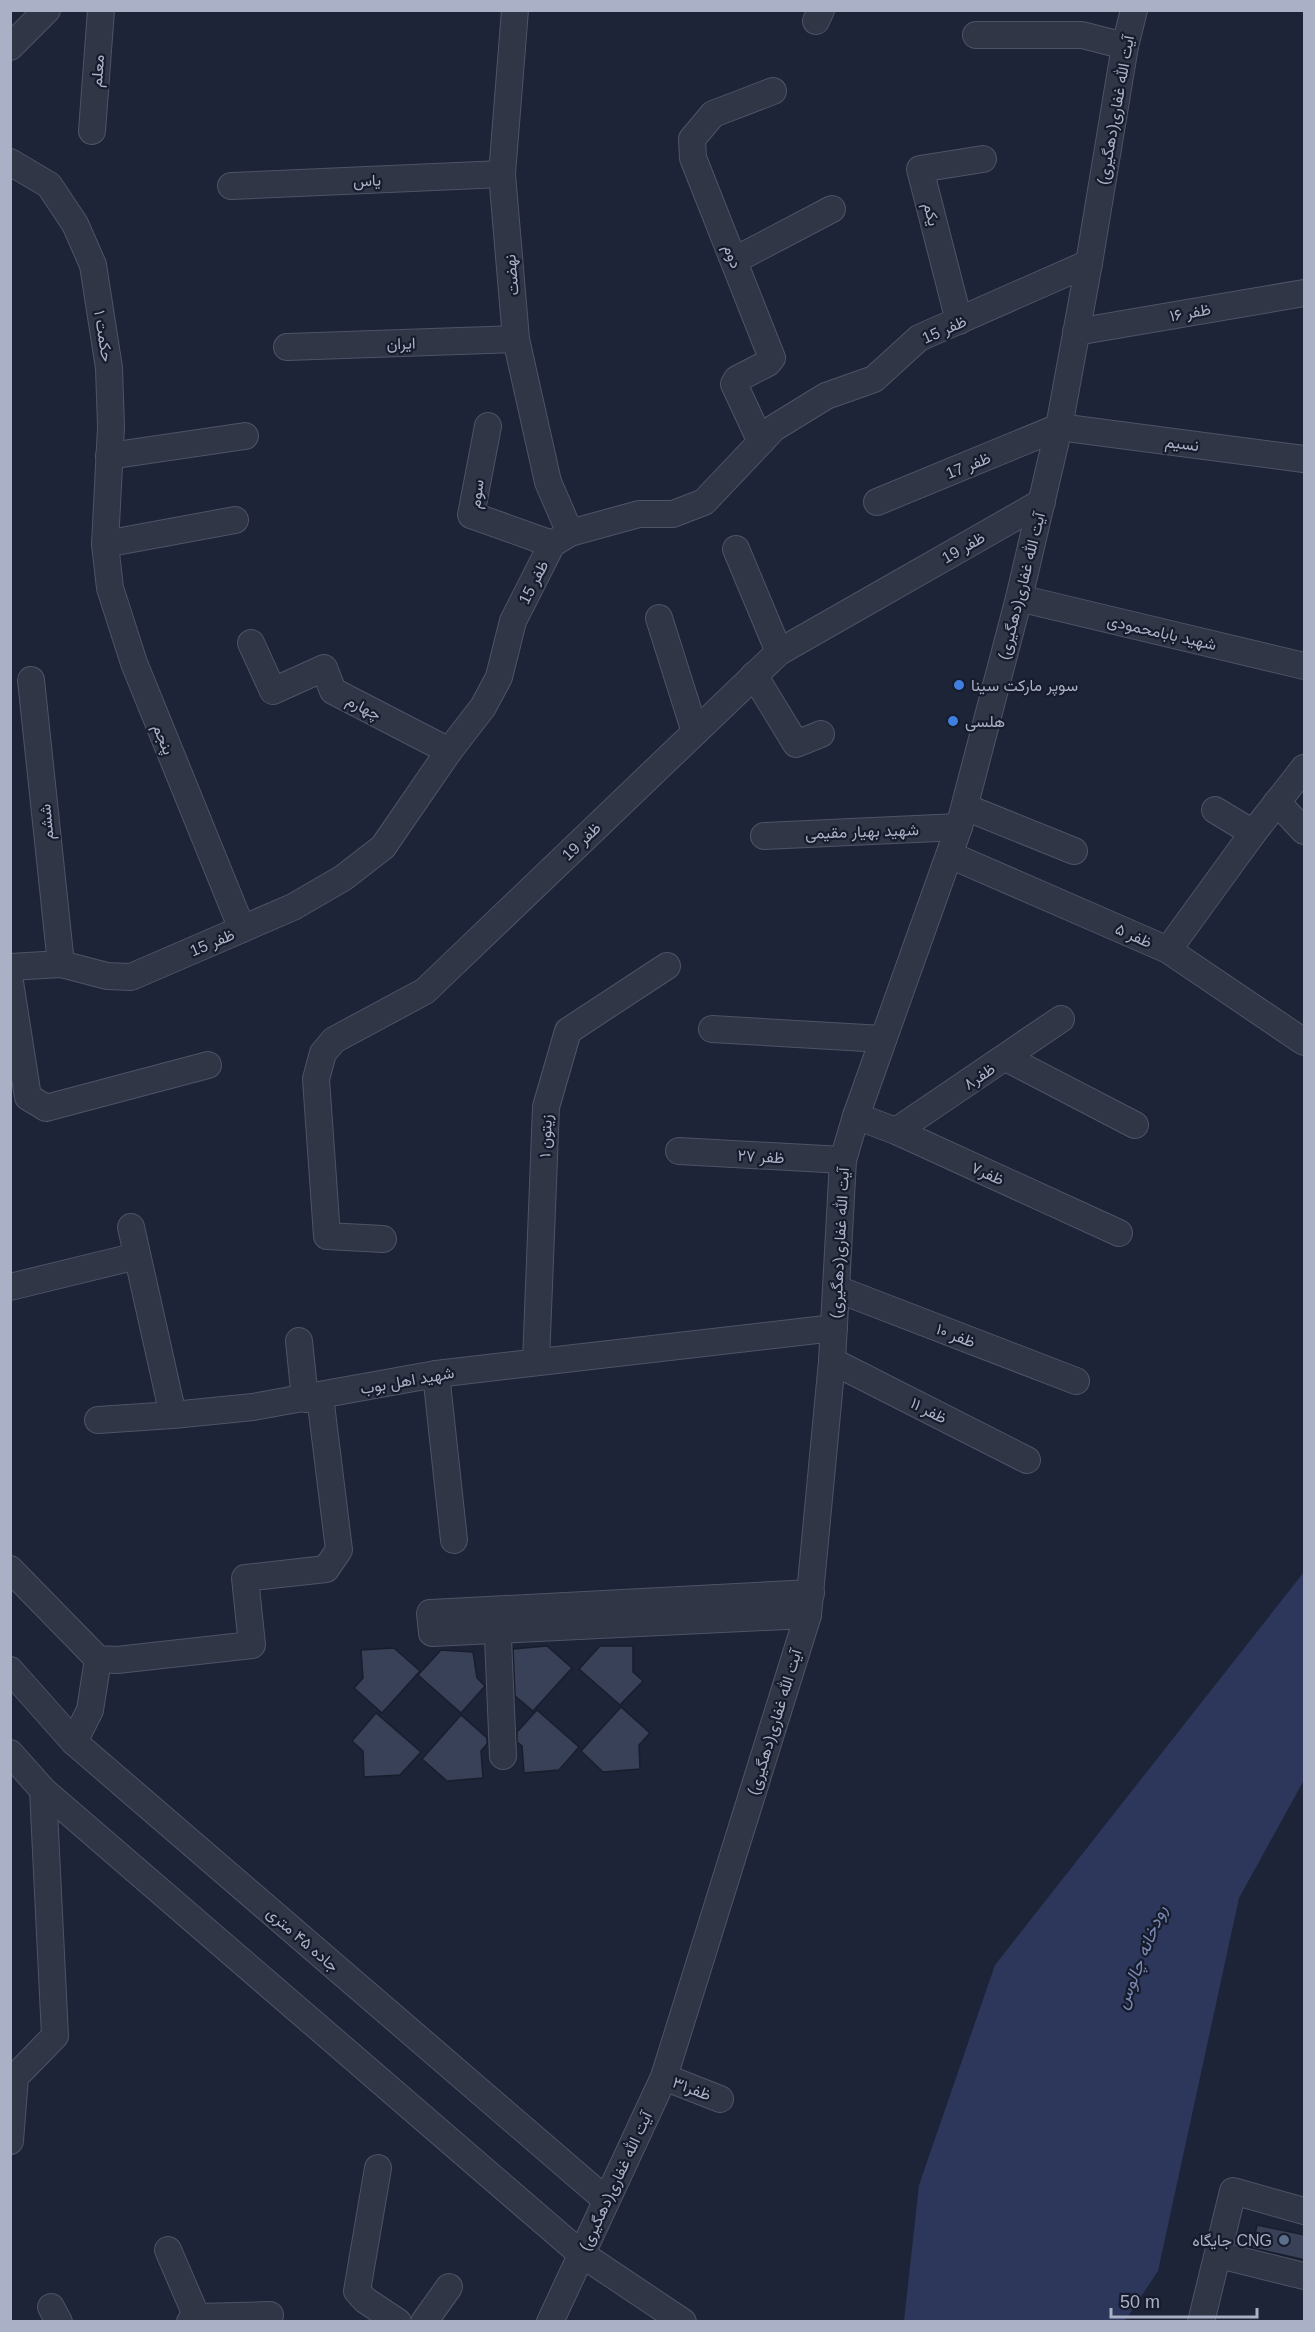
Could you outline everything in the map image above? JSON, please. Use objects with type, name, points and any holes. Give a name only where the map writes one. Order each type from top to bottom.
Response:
[{"type":"street","points":[[10,47],[47,10]]},
{"type":"street","name":"معلم","points":[[93,131],[101,10]]},
{"type":"street","name":"نهضت","points":[[515,10],[502,174],[516,339],[561,538]]},
{"type":"street","name":"آیت الله غفاری(دهگیری)","points":[[550,2322],[664,2076],[810,1604],[832,1361],[843,1160],[856,1116],[962,817],[1019,598],[1059,427],[1125,46],[1134,10]]},
{"type":"street","points":[[976,35],[1082,35],[1125,46]]},
{"type":"street","name":"دوم","points":[[761,442],[734,384],[737,379],[768,363],[772,358],[693,158],[692,139],[713,114],[773,91]]},
{"type":"street","name":"یکم","points":[[959,321],[920,169],[983,159]]},
{"type":"street","name":"حکمت ۱","points":[[10,162],[48,185],[75,224],[93,265],[109,368],[109,456],[105,544]]},
{"type":"street","name":"یاس","points":[[231,186],[502,174]]},
{"type":"street","points":[[735,260],[832,209]]},
{"type":"street","name":"ظفر 15","points":[[10,968],[61,964],[107,976],[131,976],[293,907],[343,878],[383,847],[449,751],[483,707],[499,677],[513,621],[561,538],[639,514],[673,514],[704,502],[774,428],[826,396],[874,379],[920,338],[1089,263]]},
{"type":"street","name":"ظفر ۱۶","points":[[1076,332],[1305,293]]},
{"type":"street","name":"ایران","points":[[287,347],[516,339]]},
{"type":"street","name":"سوم","points":[[488,426],[471,515],[561,538]]},
{"type":"street","name":"نسیم","points":[[1059,427],[1305,459]]},
{"type":"street","name":"ظفر 17","points":[[877,502],[1059,427]]},
{"type":"street","points":[[109,456],[244,435]]},
{"type":"street","name":"ظفر 19","points":[[383,1239],[327,1236],[316,1079],[323,1053],[334,1040],[425,991],[779,652],[1042,502]]},
{"type":"street","points":[[105,544],[235,520]]},
{"type":"street","name":"پنجم","points":[[105,544],[110,588],[134,663],[242,929]]},
{"type":"street","points":[[736,549],[779,652]]},
{"type":"street","name":"شهید بابامحمودی","points":[[1019,598],[1305,666]]},
{"type":"street","points":[[659,618],[695,732]]},
{"type":"street","name":"چهارم","points":[[251,643],[273,691],[324,668],[333,691],[449,751]]},
{"type":"street","points":[[754,675],[796,744],[821,734]]},
{"type":"street","name":"ششم","points":[[31,680],[61,964]]},
{"type":"street","points":[[1168,950],[1253,833],[1305,768]]},
{"type":"street","points":[[1277,802],[1305,831]]},
{"type":"street","points":[[1215,810],[1253,833]]},
{"type":"street","points":[[962,817],[1074,851]]},
{"type":"street","name":"شهید بهیار مقیمی","points":[[764,836],[962,817]]},
{"type":"street","name":"ظفر ۵","points":[[950,855],[1168,950],[1305,1042]]},
{"type":"street","name":"زیتون ۱","points":[[536,1362],[546,1107],[568,1031],[667,966]]},
{"type":"street","points":[[10,982],[28,1096],[46,1108],[207,1065]]},
{"type":"street","name":"ظفر۸","points":[[896,1131],[1061,1019]]},
{"type":"street","points":[[712,1029],[884,1039]]},
{"type":"street","points":[[1006,1058],[1136,1125]]},
{"type":"street","name":"ظفر۷","points":[[856,1116],[896,1131],[1119,1233]]},
{"type":"street","name":"ظفر ۲۷","points":[[679,1151],[843,1160]]},
{"type":"street","points":[[131,1227],[173,1415]]},
{"type":"street","points":[[10,1287],[137,1256]]},
{"type":"street","name":"ظفر ۱۰","points":[[837,1289],[1076,1381]]},
{"type":"street","name":"شهید اهل بوب","points":[[98,1420],[253,1407],[436,1374],[834,1328]]},
{"type":"street","points":[[10,1569],[98,1659],[117,1660],[252,1645],[245,1578],[326,1569],[339,1550],[312,1397],[299,1341]]},
{"type":"street","name":"ظفر ۱۱","points":[[832,1361],[1027,1460]]},
{"type":"street","points":[[436,1374],[454,1540]]},
{"type":"street","points":[[503,1756],[497,1619],[810,1604]]},
{"type":"street","points":[[74,1742],[90,1710],[98,1659]]},
{"type":"street","name":"جاده ۴۵ متری","points":[[10,1670],[74,1742],[606,2200]]},
{"type":"street","points":[[10,1753],[43,1790],[580,2253],[683,2322]]},
{"type":"street","points":[[10,2141],[15,2077],[55,2036],[43,1790]]},
{"type":"street","name":"ظفر۳۱","points":[[664,2076],[720,2099]]},
{"type":"street","points":[[378,2168],[357,2291],[365,2300],[398,2322]]},
{"type":"street","points":[[1201,2322],[1233,2191],[1305,2211]]},
{"type":"street","points":[[168,2250],[195,2320],[270,2315]]},
{"type":"street","points":[[1219,2255],[1305,2276]]},
{"type":"street","points":[[424,2322],[449,2287]]},
{"type":"water","name":"رودخانه چالوس","points":[[1304,1572],[1304,1780],[1239,1898],[1158,2271],[1125,2321],[904,2321],[919,2185],[995,1965]]},
{"type":"building","points":[[547,1646],[572,1668],[533,1711],[515,1696],[513,1649]]},
{"type":"building","points":[[600,1646],[633,1646],[633,1672],[643,1681],[620,1705],[579,1669]]},
{"type":"building","points":[[394,1648],[420,1671],[382,1713],[354,1688],[363,1678],[361,1650]]},
{"type":"building","points":[[441,1650],[473,1652],[477,1678],[485,1686],[461,1713],[418,1675]]},
{"type":"building","points":[[621,1707],[650,1733],[639,1745],[640,1769],[603,1772],[581,1751]]},
{"type":"building","points":[[537,1710],[579,1747],[559,1770],[524,1773],[522,1746],[517,1742],[517,1732]]},
{"type":"building","points":[[376,1713],[421,1752],[400,1775],[364,1777],[363,1751],[352,1741]]},
{"type":"building","points":[[461,1715],[487,1738],[487,1744],[481,1751],[483,1778],[447,1781],[422,1759]]},
{"type":"building","points":[[1257,2225],[1305,2235],[1305,2260],[1252,2248]]},
{"type":"place","name":"سوپر مارکت سینا","points":[[959,685]]},
{"type":"place","name":"هلسی","points":[[953,721]]},
{"type":"place","name":"جایگاه CNG","points":[[1284,2240]]}]
